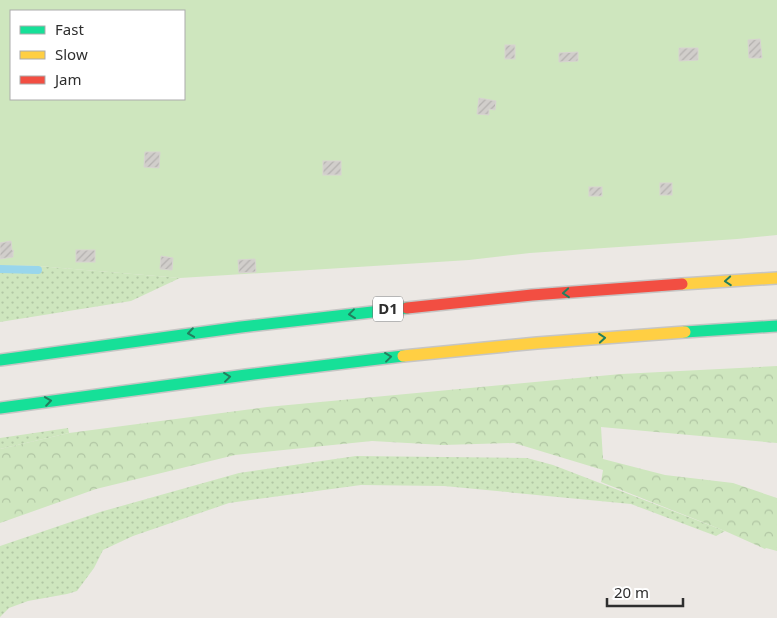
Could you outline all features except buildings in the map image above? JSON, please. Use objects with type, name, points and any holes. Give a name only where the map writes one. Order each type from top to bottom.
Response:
[{"type":"highway","name":"D1","points":[[0,360],[193,333],[386,310],[628,287],[777,278]]},
{"type":"highway","points":[[0,408],[197,380],[393,357],[644,334],[777,326]]},
{"type":"green space","points":[[0,0],[777,0],[777,235],[530,253],[469,260],[180,278],[38,266],[0,265]]},
{"type":"green space","points":[[0,265],[38,266],[180,278],[131,301],[0,322]]},
{"type":"green space","points":[[777,366],[777,443],[601,427],[603,459],[665,475],[733,483],[777,498],[777,551],[765,549],[725,531],[601,482],[603,470],[514,443],[443,445],[372,441],[235,455],[96,489],[0,523],[0,449],[69,433],[267,407],[621,374]]},
{"type":"green space","points":[[68,428],[69,433],[0,449],[0,438]]},
{"type":"green space","points":[[356,456],[527,458],[553,465],[725,531],[716,536],[631,504],[444,486],[361,485],[229,503],[133,536],[103,550],[94,568],[77,591],[28,601],[9,608],[0,617],[0,546],[100,512],[239,473]]},
{"type":"waterway","points":[[0,269],[38,270]]},
{"type":"traffic: fast","points":[[0,360],[241,327],[407,308]]},
{"type":"traffic: fast","points":[[685,332],[777,326]]},
{"type":"traffic: fast","points":[[0,408],[403,356]]},
{"type":"traffic: slow","points":[[682,284],[777,278]]},
{"type":"traffic: slow","points":[[403,356],[537,343],[685,332]]},
{"type":"traffic: jam","points":[[407,308],[532,295],[682,284]]}]
